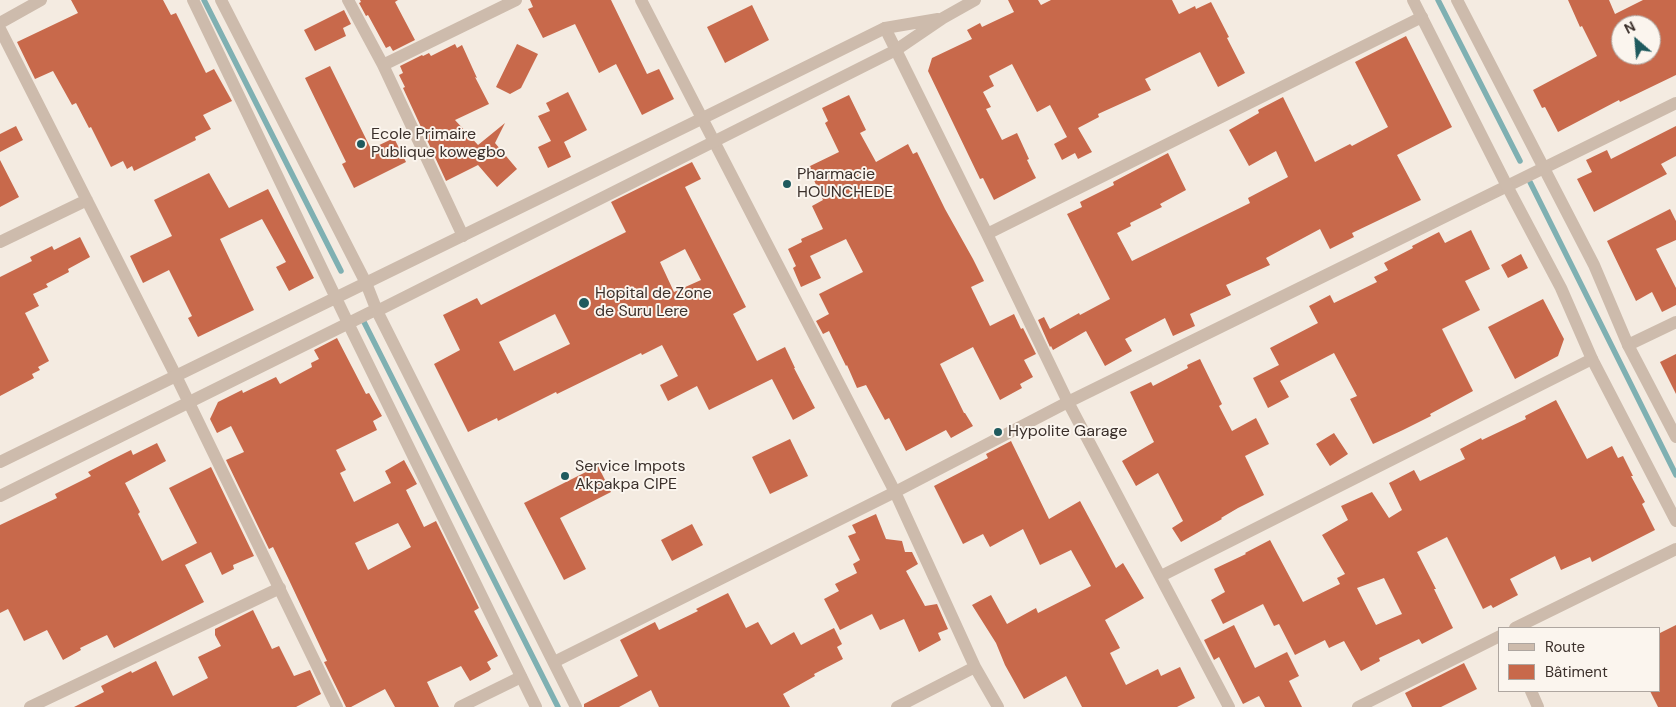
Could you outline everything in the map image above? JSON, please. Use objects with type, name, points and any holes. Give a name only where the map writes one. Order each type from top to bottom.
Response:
[{"type":"street","points":[[0,23],[42,0]]},
{"type":"street","points":[[193,0],[348,323],[536,707]]},
{"type":"street","points":[[221,0],[366,283],[576,707]]},
{"type":"street","points":[[348,0],[383,66],[463,236]]},
{"type":"street","points":[[383,66],[516,0]]},
{"type":"street","points":[[642,0],[894,492],[976,667],[998,707]]},
{"type":"street","points":[[0,496],[348,323],[378,310],[896,50],[943,18],[976,0]]},
{"type":"street","points":[[1413,0],[1561,288],[1592,359],[1676,521]]},
{"type":"street","points":[[1457,0],[1594,265],[1628,345],[1676,437]]},
{"type":"street","points":[[988,234],[1422,17]]},
{"type":"street","points":[[0,462],[885,28],[943,18]]},
{"type":"street","points":[[885,28],[988,234],[1068,402],[1229,707]]},
{"type":"street","points":[[0,29],[176,376],[337,707]]},
{"type":"street","points":[[554,662],[894,492],[1068,402],[1676,103]]},
{"type":"street","points":[[0,242],[86,200]]},
{"type":"street","points":[[1628,345],[1676,322]]},
{"type":"street","points":[[1161,576],[1592,359]]},
{"type":"street","points":[[1518,627],[1676,549]]},
{"type":"street","points":[[30,707],[280,588]]},
{"type":"street","points":[[1358,707],[1498,637]]},
{"type":"street","points":[[897,707],[976,667]]},
{"type":"street","points":[[460,707],[521,677]]},
{"type":"street","points":[[1531,692],[1538,707]]},
{"type":"building","points":[[71,0],[163,0],[171,15],[176,13],[206,73],[214,69],[232,101],[203,115],[211,129],[195,137],[196,140],[134,171],[132,166],[127,169],[123,161],[111,167],[91,127],[89,128],[76,103],[72,105],[53,71],[35,79],[17,42],[78,13]]},
{"type":"building","points":[[360,0],[398,0],[395,2],[415,40],[393,51],[390,46],[386,48],[368,15],[366,16],[359,3],[361,2]]},
{"type":"building","points":[[530,0],[611,0],[647,74],[659,69],[674,99],[642,115],[616,64],[599,73],[575,24],[543,38],[528,9],[533,7]]},
{"type":"building","points":[[1008,0],[1038,0],[1041,5],[1051,0],[1172,0],[1179,14],[1195,6],[1196,9],[1211,2],[1245,73],[1218,87],[1200,52],[1145,79],[1151,90],[1098,114],[1099,117],[1078,128],[1092,152],[1078,159],[1075,153],[1062,160],[1054,144],[1067,137],[1050,105],[1037,112],[1012,64],[989,76],[994,86],[983,92],[991,107],[986,109],[1002,140],[1017,133],[1036,178],[994,200],[983,178],[980,179],[928,71],[932,58],[972,39],[967,30],[980,23],[982,27],[1014,12]]},
{"type":"building","points":[[1568,0],[1609,0],[1615,14],[1643,0],[1676,0],[1676,75],[1620,102],[1619,100],[1558,132],[1545,107],[1542,108],[1533,90],[1597,56],[1582,26],[1580,27]]},
{"type":"building","points":[[752,5],[769,40],[725,63],[707,27]]},
{"type":"building","points":[[344,10],[351,24],[343,28],[346,36],[315,51],[304,30]]},
{"type":"building","points":[[1406,36],[1452,127],[1397,155],[1421,200],[1352,233],[1354,237],[1330,249],[1320,229],[1266,258],[1270,265],[1226,285],[1231,295],[1190,314],[1195,326],[1173,336],[1165,318],[1125,339],[1132,351],[1105,366],[1086,331],[1053,350],[1050,347],[1038,320],[1044,317],[1050,329],[1110,299],[1067,214],[1082,207],[1080,202],[1114,185],[1113,182],[1168,153],[1186,190],[1160,204],[1162,207],[1130,223],[1131,226],[1117,233],[1132,261],[1250,203],[1248,198],[1288,177],[1276,151],[1249,166],[1229,130],[1259,113],[1258,110],[1283,97],[1315,162],[1350,144],[1352,146],[1388,127],[1355,62]]},
{"type":"building","points":[[455,44],[457,48],[462,45],[489,104],[455,120],[478,145],[505,123],[495,143],[517,169],[497,187],[478,165],[446,181],[403,88],[405,87],[399,75],[403,73],[400,66],[422,55],[429,53],[431,56]]},
{"type":"building","points":[[517,44],[538,54],[521,88],[510,94],[496,87]]},
{"type":"building","points":[[330,66],[371,149],[394,138],[406,162],[354,188],[342,164],[346,162],[305,78]]},
{"type":"building","points":[[568,92],[587,130],[564,142],[571,157],[548,168],[538,147],[551,141],[538,116],[550,111],[546,103]]},
{"type":"building","points":[[849,95],[866,130],[860,133],[876,162],[908,144],[913,154],[917,152],[984,281],[971,287],[990,326],[1014,314],[1036,354],[1024,360],[1033,377],[1020,384],[1022,388],[1000,400],[973,347],[940,364],[964,413],[973,426],[951,438],[946,430],[906,451],[889,418],[885,420],[866,385],[857,388],[829,331],[823,334],[816,321],[829,314],[819,294],[863,272],[846,239],[810,256],[821,278],[801,287],[793,268],[796,266],[788,249],[802,242],[801,239],[823,229],[812,206],[823,200],[808,167],[839,152],[825,123],[828,121],[822,108]]},
{"type":"building","points":[[16,126],[23,140],[0,152],[0,134]]},
{"type":"building","points":[[1676,126],[1676,156],[1661,164],[1667,174],[1594,212],[1577,179],[1592,172],[1586,160],[1607,150],[1611,159]]},
{"type":"building","points":[[0,160],[19,197],[0,207]]},
{"type":"building","name":"Hopital de Zone de Suru Lere","points":[[692,162],[701,179],[685,187],[746,307],[733,314],[757,361],[785,347],[815,408],[793,420],[772,379],[709,410],[697,386],[668,401],[660,385],[678,376],[662,345],[642,355],[641,353],[557,394],[556,392],[498,421],[497,418],[468,432],[434,364],[460,350],[443,315],[477,298],[481,305],[626,232],[611,202]],"holes":[[[685,249],[701,280],[674,292],[660,262]],[[555,314],[570,344],[514,371],[499,342]]]},
{"type":"building","points":[[209,173],[229,208],[268,189],[314,278],[289,291],[276,267],[286,262],[262,219],[220,239],[254,310],[198,337],[188,318],[192,316],[169,270],[143,283],[130,256],[172,236],[154,200]]},
{"type":"building","points":[[1670,209],[1676,221],[1676,240],[1656,249],[1676,288],[1676,305],[1662,312],[1652,292],[1636,301],[1607,241]]},
{"type":"building","points":[[1471,230],[1490,269],[1465,281],[1480,310],[1442,329],[1473,391],[1430,414],[1431,416],[1373,444],[1350,399],[1357,396],[1334,353],[1280,381],[1289,397],[1268,408],[1253,378],[1279,365],[1270,348],[1318,323],[1309,306],[1330,295],[1334,303],[1377,282],[1374,277],[1388,270],[1384,263],[1439,232],[1445,243]]},
{"type":"building","points":[[80,237],[90,257],[68,269],[69,272],[46,284],[48,287],[33,294],[39,306],[25,313],[49,361],[38,367],[40,370],[32,374],[34,378],[0,396],[0,277],[32,261],[30,257],[52,246],[54,250]]},
{"type":"building","points":[[1521,254],[1528,268],[1508,278],[1501,265]]},
{"type":"building","points":[[1543,299],[1564,339],[1558,356],[1515,379],[1488,327]]},
{"type":"building","points":[[337,338],[366,394],[369,393],[382,416],[373,421],[377,430],[336,450],[346,470],[340,473],[354,502],[391,483],[385,471],[404,460],[417,484],[406,490],[424,527],[436,521],[479,608],[474,611],[498,656],[487,662],[491,669],[489,671],[470,681],[461,666],[427,682],[439,707],[395,707],[385,689],[351,707],[346,707],[324,662],[327,661],[273,547],[269,549],[226,460],[244,452],[231,426],[217,433],[210,419],[218,402],[242,390],[243,393],[276,377],[280,384],[312,367],[311,363],[319,359],[314,350]],"holes":[[[398,523],[411,547],[368,570],[355,543]]]},
{"type":"building","points":[[1676,354],[1676,394],[1660,362]]},
{"type":"building","points":[[1200,359],[1222,404],[1219,406],[1232,431],[1256,418],[1269,444],[1245,456],[1264,495],[1181,542],[1172,528],[1183,521],[1158,473],[1136,486],[1122,461],[1154,442],[1130,392],[1151,382],[1153,386],[1188,368],[1187,365]]},
{"type":"building","points":[[1556,400],[1587,459],[1612,446],[1618,458],[1623,456],[1645,502],[1642,504],[1655,530],[1592,562],[1590,557],[1561,570],[1555,556],[1510,579],[1518,595],[1493,608],[1491,605],[1483,609],[1447,537],[1417,552],[1453,628],[1422,644],[1419,639],[1379,658],[1380,661],[1361,671],[1344,641],[1329,648],[1325,640],[1295,655],[1279,624],[1274,626],[1263,604],[1223,624],[1211,600],[1225,592],[1214,569],[1270,540],[1303,602],[1340,584],[1337,578],[1345,574],[1322,535],[1348,520],[1341,506],[1372,492],[1389,518],[1402,510],[1389,483],[1414,470],[1420,481],[1465,459],[1460,449],[1526,419],[1525,416]],"holes":[[[1384,578],[1402,614],[1376,625],[1357,588]]]},
{"type":"building","points":[[1334,433],[1348,454],[1330,466],[1316,444]]},
{"type":"building","points":[[790,439],[808,476],[770,494],[752,457]]},
{"type":"building","points":[[1011,441],[1049,519],[1080,501],[1116,568],[1123,563],[1144,598],[1105,620],[1120,648],[1110,653],[1126,685],[1158,669],[1161,676],[1180,667],[1195,698],[1177,707],[1082,707],[1066,676],[1024,699],[1005,665],[996,643],[972,605],[991,595],[1007,624],[1036,608],[1038,613],[1091,586],[1071,550],[1040,565],[1023,529],[990,547],[983,534],[963,544],[934,486],[988,458],[986,454]]},
{"type":"building","points":[[157,443],[166,461],[125,483],[140,512],[138,514],[162,561],[197,543],[169,488],[211,467],[254,556],[233,565],[234,569],[222,575],[211,552],[185,565],[204,602],[114,648],[107,635],[80,648],[81,650],[63,660],[47,630],[24,641],[8,609],[0,613],[0,525],[57,498],[55,494],[91,476],[88,472],[109,461],[131,450],[133,455]]},
{"type":"building","points":[[598,466],[611,492],[560,518],[586,569],[564,580],[524,503]]},
{"type":"building","points":[[876,514],[886,539],[902,541],[905,552],[912,552],[918,564],[906,571],[925,606],[937,604],[948,629],[938,633],[941,640],[919,652],[904,619],[880,630],[872,614],[840,630],[824,599],[839,591],[835,584],[857,573],[853,564],[860,560],[848,536],[856,533],[852,525]]},
{"type":"building","points":[[692,524],[703,545],[672,561],[661,540]]},
{"type":"building","points":[[728,593],[746,628],[758,622],[771,645],[794,632],[801,645],[834,628],[842,644],[837,647],[843,659],[814,674],[815,676],[783,694],[790,707],[659,707],[651,690],[619,707],[584,707],[584,704],[638,676],[620,640],[655,622],[659,630],[698,611],[696,609]]},
{"type":"building","points":[[253,610],[272,649],[279,646],[294,676],[310,670],[321,694],[296,707],[74,707],[104,692],[101,686],[156,661],[173,696],[208,678],[198,657],[221,646],[215,635],[215,629]]},
{"type":"building","points":[[1234,625],[1255,668],[1287,652],[1299,676],[1289,681],[1302,707],[1265,707],[1259,696],[1243,704],[1219,657],[1214,660],[1204,640]]},
{"type":"building","points":[[1676,625],[1676,707],[1658,707],[1650,692],[1661,692],[1661,632]]},
{"type":"building","points":[[1464,663],[1477,689],[1441,707],[1412,707],[1405,693]]},
{"type":"waterway","points":[[204,0],[341,271]]},
{"type":"waterway","points":[[1438,0],[1520,161]]},
{"type":"waterway","points":[[1530,182],[1676,475]]},
{"type":"waterway","points":[[364,322],[558,707]]},
{"type":"place","name":"Ecole Primaire Publique kowegbo","points":[[361,144]]},
{"type":"place","name":"Pharmacie HOUNCHEDE","points":[[787,184]]},
{"type":"place","name":"Hopital de Zone de Suru Lere","points":[[584,303]]},
{"type":"place","name":"Hypolite Garage","points":[[998,432]]},
{"type":"place","name":"Service Impots Akpakpa CIPE","points":[[565,476]]}]
